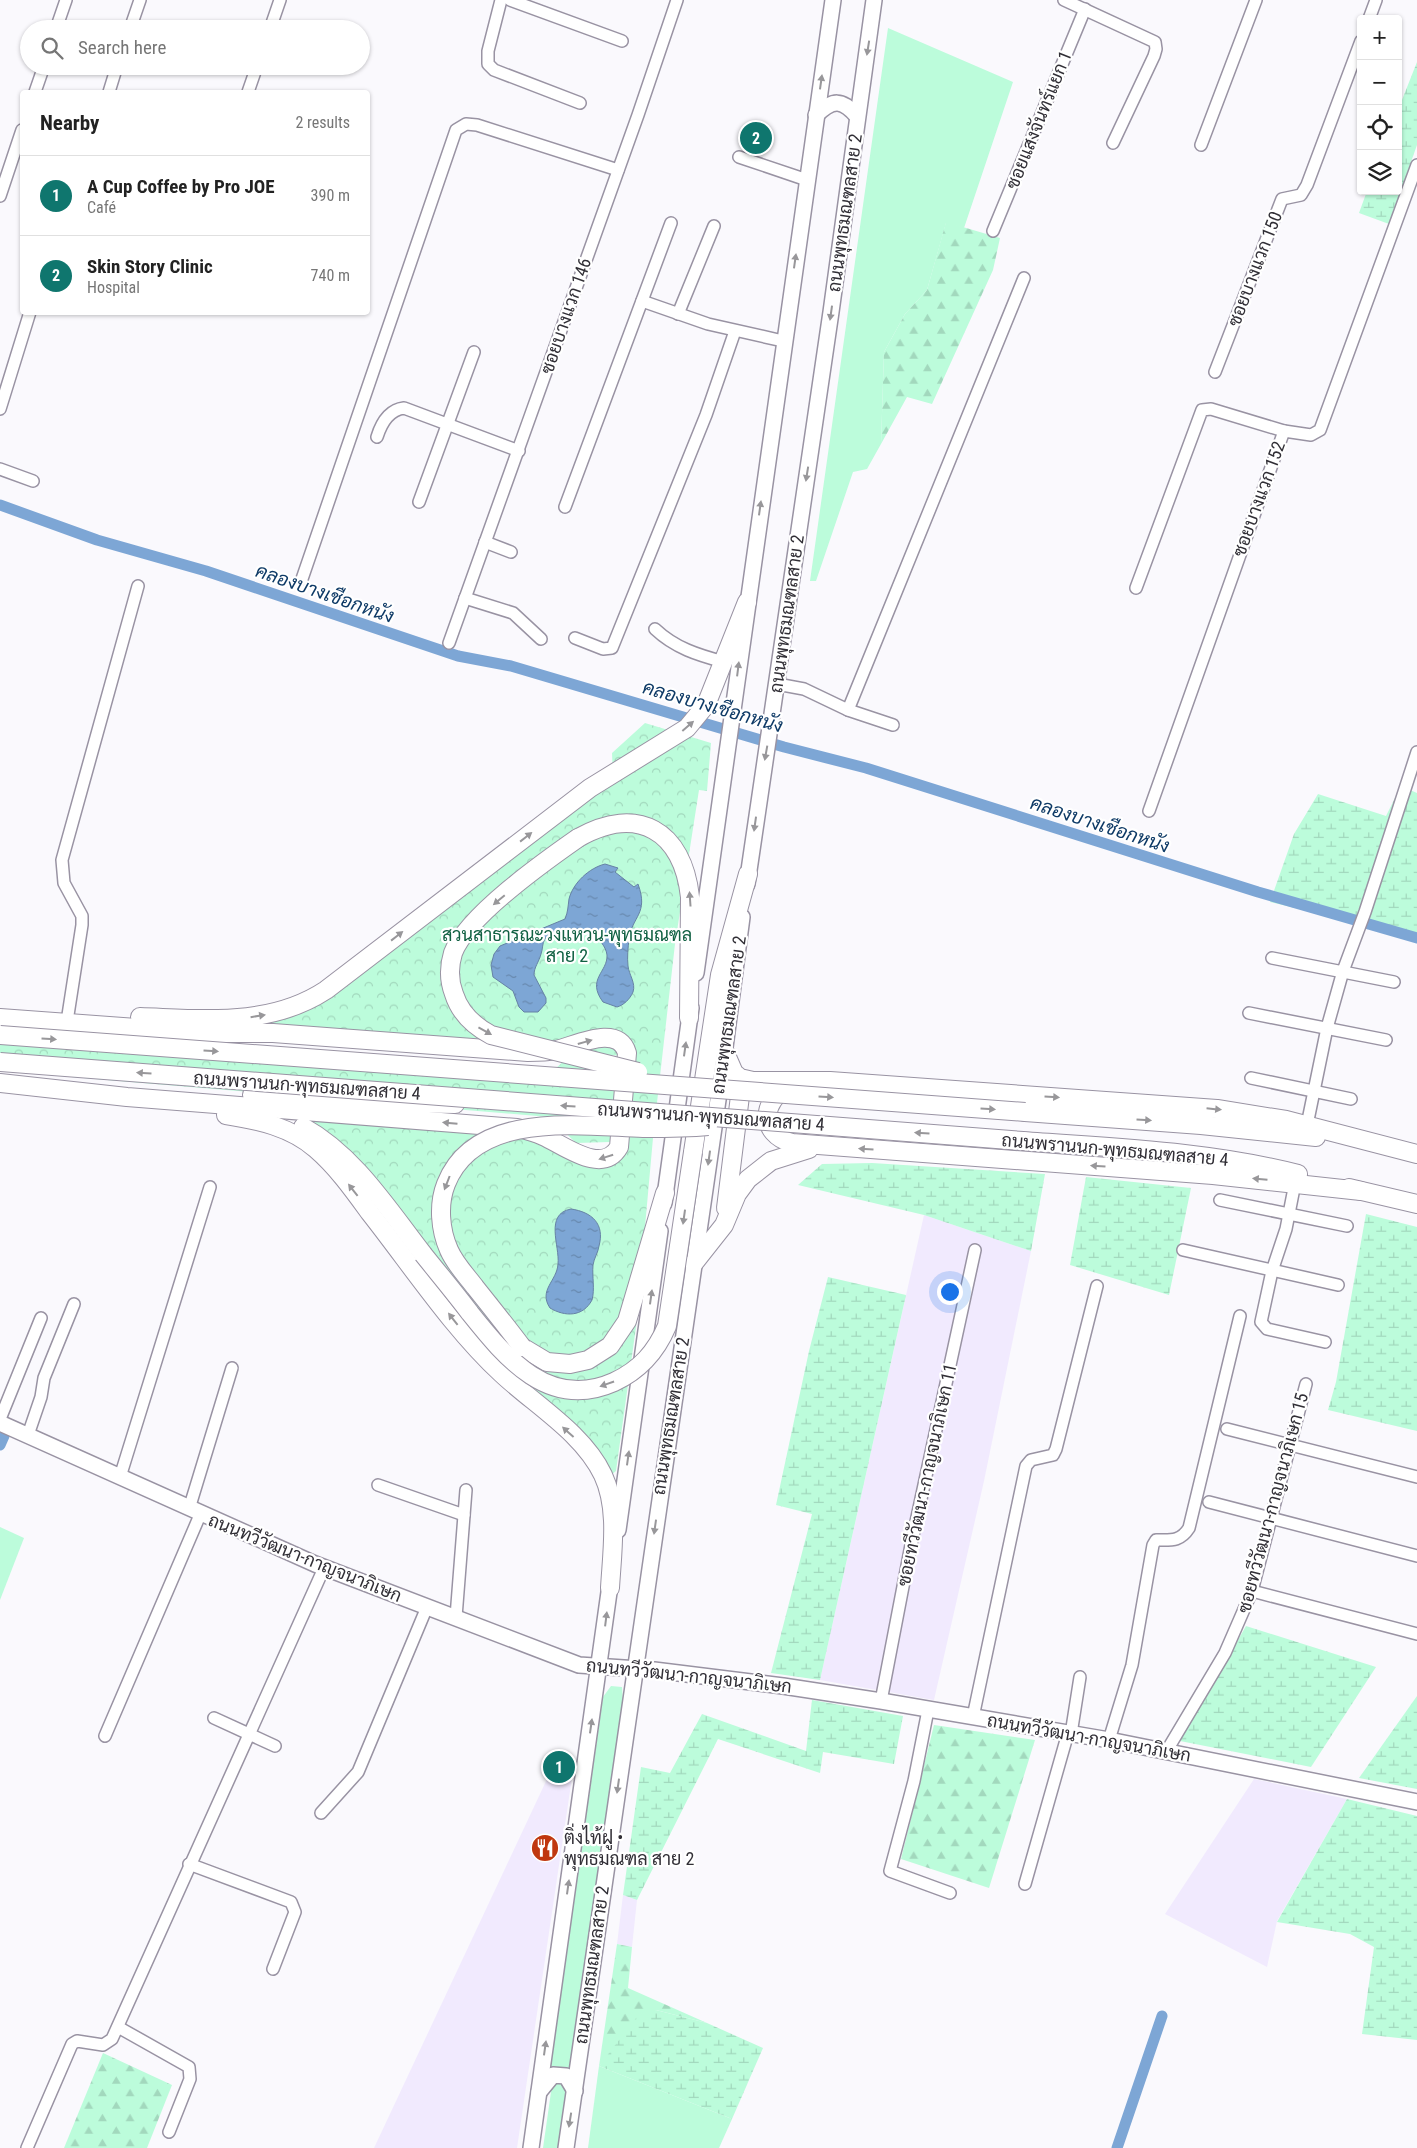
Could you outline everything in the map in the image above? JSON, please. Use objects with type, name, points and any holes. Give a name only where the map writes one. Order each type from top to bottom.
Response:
[{"type":"main road","name":"ถนนพุทธมณฑลสาย 2","points":[[531,2148],[600,1667],[783,341],[833,0]]},
{"type":"main road","name":"ถนนพุทธมณฑลสาย 2","points":[[566,2148],[694,1263],[762,776],[832,312],[874,0]]},
{"type":"main road","points":[[816,114],[825,106],[837,102],[849,107],[858,116]]},
{"type":"main road","points":[[0,1017],[68,1015],[233,1019],[276,1013],[303,1004],[342,978],[590,788],[688,728],[706,704],[747,602]]},
{"type":"main road","points":[[638,1072],[492,1035],[476,1026],[465,1015],[452,988],[450,965],[453,954],[472,925],[544,863],[578,838],[601,827],[628,824],[641,825],[663,835],[680,856],[687,876],[690,897],[690,1018]]},
{"type":"main road","points":[[235,1099],[288,1120],[329,1143],[366,1182],[498,1347],[532,1376],[545,1383],[568,1390],[595,1388],[611,1384],[636,1370],[649,1358],[658,1347],[667,1326],[720,974],[748,874]]},
{"type":"main road","points":[[0,1017],[205,1033],[273,1033],[536,1052],[557,1050],[589,1040],[606,1038],[618,1041],[627,1053],[620,1141],[616,1153],[604,1159],[587,1157],[543,1136],[517,1128],[57,1081],[0,1082]]},
{"type":"main road","points":[[205,1033],[262,1043],[638,1072],[680,1078],[723,1090]]},
{"type":"main road","name":"ถนนพรานนก-พุทธมณฑลสาย 4","points":[[0,1035],[1259,1130],[1417,1154]]},
{"type":"main road","points":[[724,1050],[730,1068],[736,1076],[740,1096],[724,1226]]},
{"type":"main road","name":"ถนนพรานนก-พุทธมณฑลสาย 4","points":[[0,1062],[1023,1141],[1217,1158],[1281,1170],[1417,1204]]},
{"type":"main road","points":[[736,1076],[753,1082],[812,1081],[1201,1108],[1263,1115],[1417,1154]]},
{"type":"main road","points":[[812,1081],[789,1087],[774,1097],[768,1112],[770,1127],[778,1137],[792,1143],[1295,1183],[1360,1191]]},
{"type":"main road","points":[[0,1082],[127,1096],[244,1118],[273,1125],[307,1142],[326,1159],[475,1346],[501,1374],[580,1443],[597,1463],[604,1477],[611,1510],[610,1588]]},
{"type":"main road","points":[[127,1096],[388,1104],[526,1103]]},
{"type":"main road","points":[[665,1193],[627,1321],[610,1346],[588,1360],[570,1364],[547,1362],[522,1347],[454,1260],[446,1242],[441,1214],[444,1188],[455,1166],[469,1150],[495,1137],[549,1125],[671,1128],[753,1120]]},
{"type":"main road","points":[[694,1263],[706,1245],[724,1226],[737,1194],[748,1179],[763,1166],[780,1156],[804,1149],[844,1147]]},
{"type":"main road","name":"ถนนทวีวัฒนา-กาญจนาภิเษก","points":[[0,1421],[194,1512],[324,1568],[569,1662],[600,1667],[635,1668],[783,1686],[881,1701],[1109,1740],[1417,1802]]},
{"type":"main road","points":[[539,2092],[553,2075],[560,2074],[566,2076],[575,2091]]},
{"type":"street","points":[[59,20],[66,0]]},
{"type":"street","points":[[133,20],[140,0]]},
{"type":"street","points":[[273,20],[280,0]]},
{"type":"street","points":[[501,0],[488,51],[488,64],[494,70],[580,103]]},
{"type":"street","points":[[510,0],[622,41]]},
{"type":"street","name":"ซอยบางแวก 146","points":[[451,638],[519,451],[564,318],[677,0]]},
{"type":"street","points":[[1064,0],[1155,42],[1154,56],[1114,144]]},
{"type":"street","points":[[1201,145],[1256,0]]},
{"type":"street","points":[[1370,15],[1376,0]]},
{"type":"street","name":"ซอยแสงจันทร์แยก 1","points":[[993,231],[1085,9]]},
{"type":"street","name":"ซอยบางแวก 150","points":[[1215,372],[1280,202],[1285,197],[1301,195],[1307,185],[1357,58]]},
{"type":"street","points":[[36,90],[41,75]]},
{"type":"street","points":[[110,90],[115,75]]},
{"type":"street","points":[[249,90],[254,75]]},
{"type":"street","points":[[302,579],[456,130],[466,124],[476,125],[618,170]]},
{"type":"street","points":[[0,196],[18,157],[20,144]]},
{"type":"street","points":[[739,157],[807,180]]},
{"type":"street","name":"ซอยบางแวก 152","points":[[1148,811],[1284,431],[1311,435],[1320,430],[1417,165]]},
{"type":"street","points":[[565,507],[672,223]]},
{"type":"street","points":[[678,314],[714,226]]},
{"type":"street","points":[[848,710],[1024,278]]},
{"type":"street","points":[[642,301],[678,314],[734,330],[783,341]]},
{"type":"street","points":[[0,409],[29,315]]},
{"type":"street","points":[[575,638],[603,649],[612,648],[706,415],[734,330]]},
{"type":"street","points":[[420,502],[474,352]]},
{"type":"street","points":[[377,438],[382,423],[399,409],[410,410],[519,451]]},
{"type":"street","points":[[1136,588],[1202,410],[1211,409],[1284,431]]},
{"type":"street","points":[[0,469],[33,481]]},
{"type":"street","points":[[485,542],[511,552]]},
{"type":"street","points":[[68,1015],[82,916],[64,883],[62,860],[138,586]]},
{"type":"street","points":[[465,598],[513,613],[540,639]]},
{"type":"street","points":[[655,628],[670,642],[687,651],[724,662]]},
{"type":"street","points":[[777,684],[804,689],[848,710],[893,725]]},
{"type":"street","points":[[1307,1125],[1327,1028],[1343,971],[1417,752]]},
{"type":"street","points":[[1405,788],[1417,792]]},
{"type":"street","points":[[1272,958],[1394,982]]},
{"type":"street","points":[[1249,1013],[1386,1040]]},
{"type":"street","points":[[1251,1078],[1351,1099]]},
{"type":"street","points":[[1295,1183],[1289,1215],[1272,1271],[1262,1316],[1263,1326],[1267,1329],[1325,1342]]},
{"type":"street","points":[[120,1477],[210,1187]]},
{"type":"street","points":[[1220,1200],[1346,1226]]},
{"type":"street","name":"ซอยทวีวัฒนา-กาญจนาภิเษก 11","points":[[881,1701],[911,1545],[975,1250]]},
{"type":"street","points":[[1183,1250],[1338,1285]]},
{"type":"street","points":[[973,1717],[1026,1466],[1031,1460],[1053,1455],[1056,1450],[1097,1286]]},
{"type":"street","points":[[28,1435],[41,1397],[44,1378],[74,1304]]},
{"type":"street","points":[[1109,1740],[1132,1665],[1153,1546],[1156,1540],[1177,1540],[1184,1536],[1190,1528],[1240,1316]]},
{"type":"street","points":[[0,1421],[41,1318]]},
{"type":"street","points":[[105,1736],[194,1512],[232,1368]]},
{"type":"street","name":"ซอยทวีวัฒนา-กาญจนาภิเษก 15","points":[[1166,1752],[1225,1653],[1252,1591],[1306,1384]]},
{"type":"street","points":[[1227,1429],[1417,1477]]},
{"type":"street","points":[[378,1485],[464,1515]]},
{"type":"street","points":[[456,1618],[466,1490]]},
{"type":"street","points":[[1209,1502],[1417,1556]]},
{"type":"street","points":[[27,2148],[72,2044],[77,2041],[103,2045],[112,2039],[324,1568]]},
{"type":"street","points":[[1252,1591],[1417,1634]]},
{"type":"street","points":[[321,1813],[358,1772],[426,1607]]},
{"type":"street","points":[[1026,1884],[1070,1734],[1080,1677]]},
{"type":"street","points":[[928,1710],[914,1780],[890,1870],[950,1893]]},
{"type":"street","points":[[214,1718],[275,1746]]},
{"type":"street","points":[[190,1864],[291,1902],[295,1912],[273,1969]]},
{"type":"street","points":[[118,2027],[189,2067],[190,2079],[169,2132]]},
{"type":"shaded area","points":[[924,1215],[1031,1251],[984,1481],[934,1700],[820,1680]]},
{"type":"shaded area","points":[[555,1762],[574,1764],[517,2148],[374,2148]]},
{"type":"shaded area","points":[[1254,1779],[1347,1799],[1277,1921],[1267,1967],[1165,1914]]},
{"type":"shaded area","points":[[623,1895],[637,1900],[632,1947],[617,1944]]},
{"type":"green space","points":[[888,28],[1013,82],[964,228],[946,223],[927,290],[905,314],[884,352],[881,444],[867,469],[853,472],[816,581],[810,581]]},
{"type":"green space","points":[[1417,62],[1417,145],[1402,187],[1402,105],[1402,100]]},
{"type":"green space","points":[[1366,195],[1399,195],[1389,224],[1359,213]]},
{"type":"green space","points":[[946,222],[1000,238],[993,270],[932,404],[907,397],[881,444],[884,352],[905,314],[927,290]]},
{"type":"green space","name":"สวนสาธารณะวงแหวน-พุทธมณฑล สาย 2","points":[[645,723],[711,743],[707,791],[699,790],[675,944],[653,1138],[636,1327],[616,1471],[610,1476],[506,1368],[320,1130],[290,1115],[506,1129],[613,1161],[635,1057],[273,1028],[272,1020],[326,1001],[613,777],[612,753]]},
{"type":"green space","points":[[1401,786],[1417,793],[1417,937],[1270,902],[1294,834],[1318,794],[1386,816]]},
{"type":"green space","points":[[0,1027],[554,1070],[566,1059],[622,1059],[610,1142],[576,1143],[549,1117],[0,1071]]},
{"type":"green space","points":[[872,1163],[1045,1174],[1031,1251],[924,1215],[798,1185],[822,1164]]},
{"type":"green space","points":[[1086,1177],[1191,1188],[1169,1295],[1070,1265]]},
{"type":"green space","points":[[1366,1214],[1417,1227],[1417,1431],[1328,1410],[1336,1382]]},
{"type":"green space","points":[[828,1277],[906,1295],[820,1680],[771,1673],[812,1514],[776,1505],[809,1351]]},
{"type":"green space","points":[[0,1527],[24,1538],[0,1600]]},
{"type":"green space","points":[[1246,1626],[1376,1667],[1311,1767],[1180,1741]]},
{"type":"green space","points":[[611,1686],[622,1687],[623,1701],[570,2073],[550,2069],[603,1697]]},
{"type":"green space","points":[[1417,1696],[1417,1789],[1359,1778]]},
{"type":"green space","points":[[812,1700],[903,1716],[894,1764],[823,1752],[820,1773],[718,1739],[637,1900],[623,1895],[641,1767],[670,1773],[702,1714],[806,1751]]},
{"type":"green space","points":[[934,1725],[1035,1740],[989,1888],[901,1859]]},
{"type":"green space","points":[[1347,1799],[1417,1816],[1417,2040],[1362,2034],[1374,1947],[1350,1934],[1277,1922]]},
{"type":"green space","points":[[617,1944],[632,1947],[628,1988],[707,2023],[656,2010],[599,2066]]},
{"type":"green space","points":[[656,2010],[707,2023],[763,2048],[732,2119],[599,2066],[640,2013]]},
{"type":"green space","points":[[103,2053],[172,2085],[147,2148],[64,2148]]},
{"type":"green space","points":[[599,2066],[732,2119],[719,2148],[588,2148]]},
{"type":"green space","points":[[562,2080],[567,2088],[558,2148],[543,2148],[552,2085]]},
{"type":"water","points":[[605,864],[618,868],[615,872],[634,887],[638,884],[641,894],[641,909],[633,925],[628,946],[628,966],[634,985],[632,995],[617,1007],[603,1002],[598,994],[597,982],[606,961],[605,949],[602,943],[591,934],[578,929],[572,929],[552,934],[544,941],[534,975],[546,998],[546,1003],[538,1012],[524,1012],[519,1007],[513,991],[493,977],[491,965],[494,954],[500,946],[565,919],[569,899],[574,887],[582,877],[593,869]]},
{"type":"water","points":[[571,1209],[585,1213],[595,1220],[600,1231],[600,1238],[593,1265],[592,1300],[584,1310],[568,1314],[550,1308],[546,1296],[558,1264],[555,1232],[558,1217],[563,1212]]},
{"type":"waterway","name":"คลองบางเชือกหนัง","points":[[0,505],[97,540],[206,571],[458,656],[511,666],[784,747],[866,768],[1258,892],[1417,938]]},
{"type":"waterway","points":[[0,1445],[4,1436]]},
{"type":"waterway","points":[[1117,2148],[1162,2016]]},
{"type":"place","name":"Skin Story Clinic","points":[[756,138]]},
{"type":"place","name":"A Cup Coffee by Pro JOE","points":[[559,1767]]},
{"type":"place","name":"ติ่งไท้ฝู • พุทธมณฑล สาย 2","points":[[545,1848]]}]
